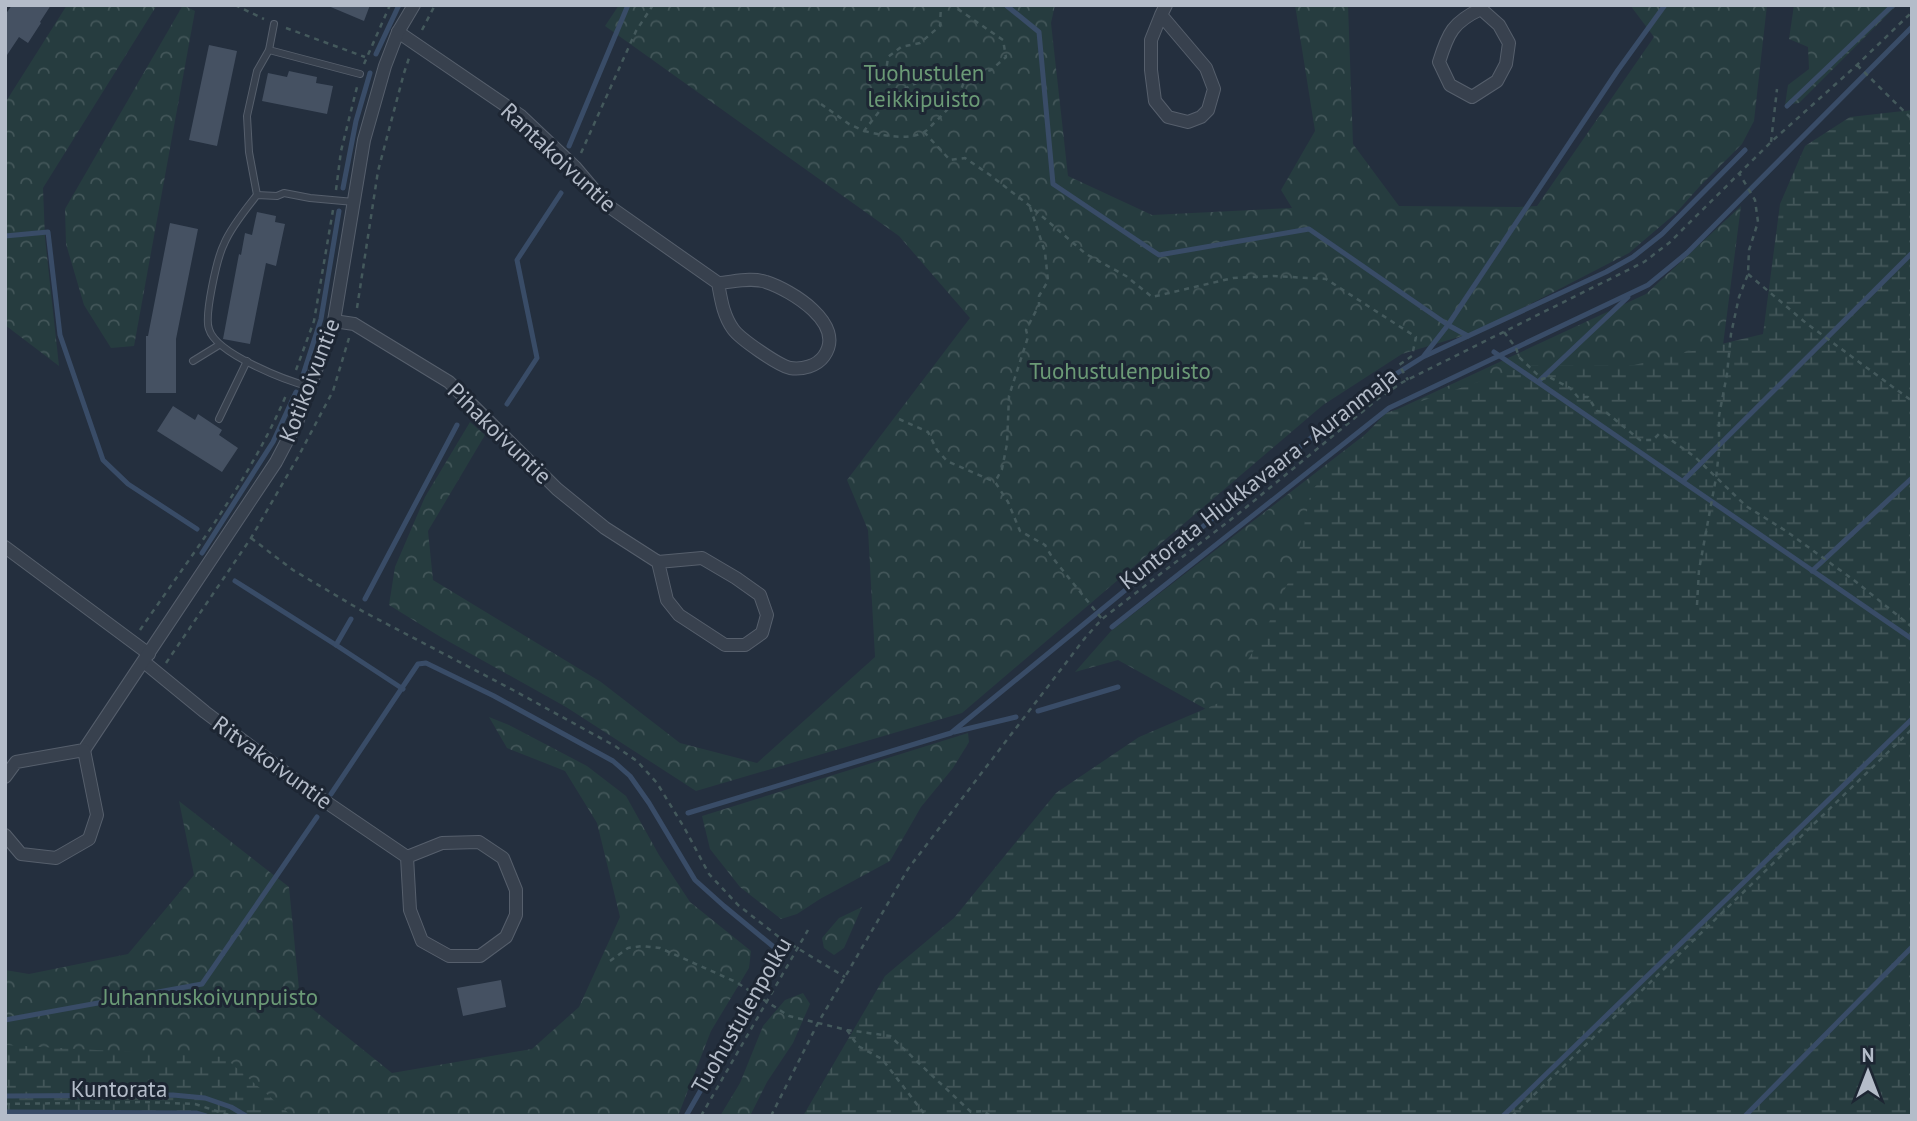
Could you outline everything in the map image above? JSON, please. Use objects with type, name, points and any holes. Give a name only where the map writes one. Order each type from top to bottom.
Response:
[{"type":"street","name":"Kotikoivuntie","points":[[84,750],[276,462],[297,422],[334,321],[364,140],[385,66],[398,32],[414,5]]},
{"type":"street","points":[[1481,7],[1499,25],[1509,43],[1506,64],[1497,81],[1472,97],[1450,85],[1439,62],[1447,35],[1466,16],[1481,7]]},
{"type":"street","points":[[1164,10],[1206,68],[1214,89],[1208,110],[1201,117],[1188,121],[1168,117],[1155,101],[1151,40],[1164,10]]},
{"type":"street","name":"Rantakoivuntie","points":[[398,32],[521,116],[575,167],[607,205],[718,283]]},
{"type":"street","points":[[765,281],[800,299],[821,317],[828,330],[830,346],[823,358],[813,366],[790,368],[763,354],[733,330],[723,310],[718,283],[765,281]]},
{"type":"street","name":"Pihakoivuntie","points":[[334,321],[354,324],[449,382],[557,489],[606,528],[658,562]]},
{"type":"street","name":"Ritvakoivuntie","points":[[5,547],[132,642],[205,712],[307,789],[407,857]]},
{"type":"street","points":[[702,558],[736,578],[760,595],[767,615],[762,633],[745,646],[725,645],[679,615],[667,600],[658,562],[702,558]]},
{"type":"street","points":[[5,777],[16,762],[84,750],[97,816],[89,839],[56,858],[21,854],[5,835]]},
{"type":"street","points":[[479,842],[503,858],[516,890],[516,915],[506,937],[480,956],[449,956],[422,941],[410,910],[407,857],[442,843],[479,842]]},
{"type":"lane","points":[[274,24],[269,50],[257,71],[247,116],[249,152],[257,195],[224,244],[210,293],[208,329],[219,345],[247,361],[292,382],[311,387]]},
{"type":"lane","points":[[269,50],[360,74]]},
{"type":"lane","points":[[257,195],[284,193],[354,202]]},
{"type":"lane","points":[[192,361],[219,345]]},
{"type":"lane","points":[[219,419],[247,361]]},
{"type":"path","points":[[235,5],[274,24],[385,66]]},
{"type":"path","points":[[132,642],[254,460],[292,382],[314,321],[341,151],[360,74],[390,5]]},
{"type":"path","points":[[415,44],[435,5]]},
{"type":"path","points":[[575,167],[636,31],[653,5]]},
{"type":"path","points":[[892,95],[886,72],[888,57],[901,47],[920,43],[940,26],[941,5]]},
{"type":"path","points":[[864,131],[892,95],[938,72],[965,78],[991,70],[1006,57],[1003,40],[952,5]]},
{"type":"path","name":"Kuntorata Hiukkavaara - Auranmaja","points":[[771,1116],[818,1023],[908,869],[1101,617],[1238,514],[1406,378],[1644,262],[1669,243],[1771,142],[1912,12]]},
{"type":"path","points":[[1857,65],[1912,119]]},
{"type":"path","points":[[821,104],[864,131],[901,137],[925,132],[961,92],[965,78]]},
{"type":"path","points":[[1771,142],[1777,89]]},
{"type":"path","points":[[925,132],[950,160],[965,158],[1030,206],[1086,254],[1126,276],[1152,297],[1233,278],[1273,276],[1326,279],[1416,337],[1412,356],[1399,365],[1406,378]]},
{"type":"path","points":[[1697,605],[1699,570],[1716,478],[1719,416],[1731,334],[1739,297],[1748,274],[1749,250],[1758,222],[1755,200],[1739,173]]},
{"type":"path","points":[[995,482],[1002,469],[1007,443],[1009,396],[1028,337],[1026,330],[1048,281],[1045,252],[1030,206]]},
{"type":"path","points":[[1748,274],[1806,323],[1912,401]]},
{"type":"path","points":[[1504,332],[1519,357],[1542,379],[1549,377],[1570,388],[1578,397],[1588,397],[1597,411],[1607,413],[1640,440],[1653,440],[1659,434],[1664,435],[1695,457],[1746,506],[1855,580],[1912,627]]},
{"type":"path","points":[[899,419],[928,432],[937,450],[947,461],[995,482],[1008,502],[1020,531],[1045,545],[1101,617]]},
{"type":"path","points":[[251,538],[293,570],[364,612],[547,708],[637,761],[657,783],[709,874],[738,905],[797,949],[846,977]]},
{"type":"path","points":[[1511,1116],[1912,729]]},
{"type":"path","name":"Tuohustulenpolku","points":[[701,1116],[808,930]]},
{"type":"path","points":[[610,961],[628,948],[660,948],[736,982],[789,1016],[847,1030],[890,1036],[971,1112],[983,1111],[991,1116]]},
{"type":"path","points":[[847,1030],[858,1046],[882,1059],[926,1116]]},
{"type":"path","name":"Kuntorata","points":[[5,1104],[195,1104],[232,1116]]},
{"type":"green space","points":[[67,5],[157,5],[43,188],[45,238],[59,366],[5,325],[5,103]]},
{"type":"green space","points":[[183,5],[195,11],[134,346],[111,348],[84,305],[66,244],[65,209]]},
{"type":"green space","name":"Tuohustulenpuisto","points":[[619,5],[1055,5],[1051,23],[1068,176],[1152,215],[1292,208],[1281,190],[1315,131],[1295,5],[1348,5],[1353,144],[1399,206],[1518,207],[1537,206],[1654,37],[1630,5],[1767,5],[1754,121],[1742,144],[1676,213],[1629,253],[1469,334],[1402,354],[1323,405],[962,713],[696,791],[566,707],[389,605],[395,567],[425,497],[470,422],[485,435],[428,531],[433,580],[601,682],[680,743],[757,763],[875,657],[868,530],[847,480],[970,318],[899,236],[605,26]]},
{"type":"green space","points":[[1794,5],[1897,5],[1799,103],[1785,105],[1788,85],[1809,69],[1808,47],[1789,39]]},
{"type":"green space","points":[[1912,110],[1912,1116],[803,1116],[885,976],[954,918],[1056,793],[1139,737],[1221,702],[1261,639],[1296,566],[1311,491],[1386,413],[1529,365],[1634,365],[1763,334],[1780,204],[1805,146],[1850,117]]},
{"type":"green space","points":[[1741,206],[1691,592],[1439,839],[1118,660],[1075,672],[1111,631],[1398,409],[1646,294]]},
{"type":"green space","name":"Juhannuskoivunpuisto","points":[[489,717],[587,766],[626,796],[659,855],[690,902],[751,951],[749,968],[711,1031],[678,1116],[261,1116],[5,1088],[5,970],[29,974],[128,954],[194,875],[179,801],[289,887],[300,999],[392,1073],[532,1049],[579,1007],[620,917],[597,823],[565,771],[507,748]]},
{"type":"green space","points":[[968,733],[969,742],[953,768],[921,807],[890,861],[797,914],[781,919],[740,887],[710,849],[702,816]]},
{"type":"green space","points":[[862,907],[844,948],[834,955],[824,948],[822,938],[839,918]]},
{"type":"green space","points":[[803,993],[810,1004],[793,1043],[767,1082],[750,1116],[720,1116],[740,1083],[763,1026],[785,1000]]},
{"type":"green space","points":[[5,1045],[224,1057],[292,1116],[5,1116]]},
{"type":"building","points":[[12,5],[51,5],[28,43],[19,37],[5,58],[5,15]]},
{"type":"building","points":[[326,5],[370,5],[364,21]]},
{"type":"building","points":[[209,45],[237,51],[217,146],[189,140]]},
{"type":"building","points":[[289,71],[317,77],[316,83],[333,86],[327,114],[262,101],[268,73],[287,77]]},
{"type":"building","points":[[257,212],[276,216],[275,222],[285,224],[276,266],[266,263],[250,344],[223,339],[239,254],[241,255],[245,233],[252,235]]},
{"type":"building","points":[[170,223],[198,229],[176,339],[176,393],[146,393],[146,336]]},
{"type":"building","points":[[173,406],[195,420],[198,414],[222,430],[219,435],[238,448],[222,472],[157,431]]},
{"type":"building","points":[[501,980],[506,1007],[463,1016],[457,988]]},
{"type":"waterway","points":[[376,54],[399,5]]},
{"type":"waterway","points":[[569,146],[628,5]]},
{"type":"waterway","points":[[688,813],[951,733],[1367,392],[1423,357],[1448,325],[1618,70],[1665,5]]},
{"type":"waterway","points":[[1787,106],[1893,5]]},
{"type":"waterway","points":[[1007,6],[1039,32],[1053,184],[1159,255],[1309,229],[1468,336]]},
{"type":"waterway","points":[[1112,627],[1389,408],[1648,285],[1687,253],[1912,27]]},
{"type":"waterway","points":[[343,188],[356,121],[370,73]]},
{"type":"waterway","points":[[1425,356],[1633,257],[1662,234],[1745,150]]},
{"type":"waterway","points":[[507,404],[537,358],[517,260],[561,193]]},
{"type":"waterway","points":[[303,375],[321,319],[339,211]]},
{"type":"waterway","points":[[5,236],[48,232],[60,335],[103,460],[128,484],[197,529]]},
{"type":"waterway","points":[[1683,481],[1912,253]]},
{"type":"waterway","points":[[1539,381],[1628,297]]},
{"type":"waterway","points":[[1494,352],[1912,639]]},
{"type":"waterway","points":[[202,553],[273,442],[296,392]]},
{"type":"waterway","points":[[365,599],[457,425]]},
{"type":"waterway","points":[[1812,571],[1912,478]]},
{"type":"waterway","points":[[235,581],[403,689]]},
{"type":"waterway","points":[[336,645],[351,619]]},
{"type":"waterway","points":[[331,794],[418,664],[426,663],[494,696],[613,761],[630,776],[695,880],[775,948],[777,957],[686,1116]]},
{"type":"waterway","points":[[1038,711],[1118,687]]},
{"type":"waterway","points":[[954,732],[1016,717]]},
{"type":"waterway","points":[[1503,1116],[1912,719]]},
{"type":"waterway","points":[[5,1020],[202,984],[317,817]]},
{"type":"waterway","points":[[1745,1116],[1912,947]]},
{"type":"waterway","points":[[5,1096],[173,1095],[205,1098],[231,1107],[246,1116]]},
{"type":"waterway","points":[[5,1112],[196,1113],[206,1116]]},
{"type":"park label","name":"Tuohustulen leikkipuisto","points":[[924,85]]}]
